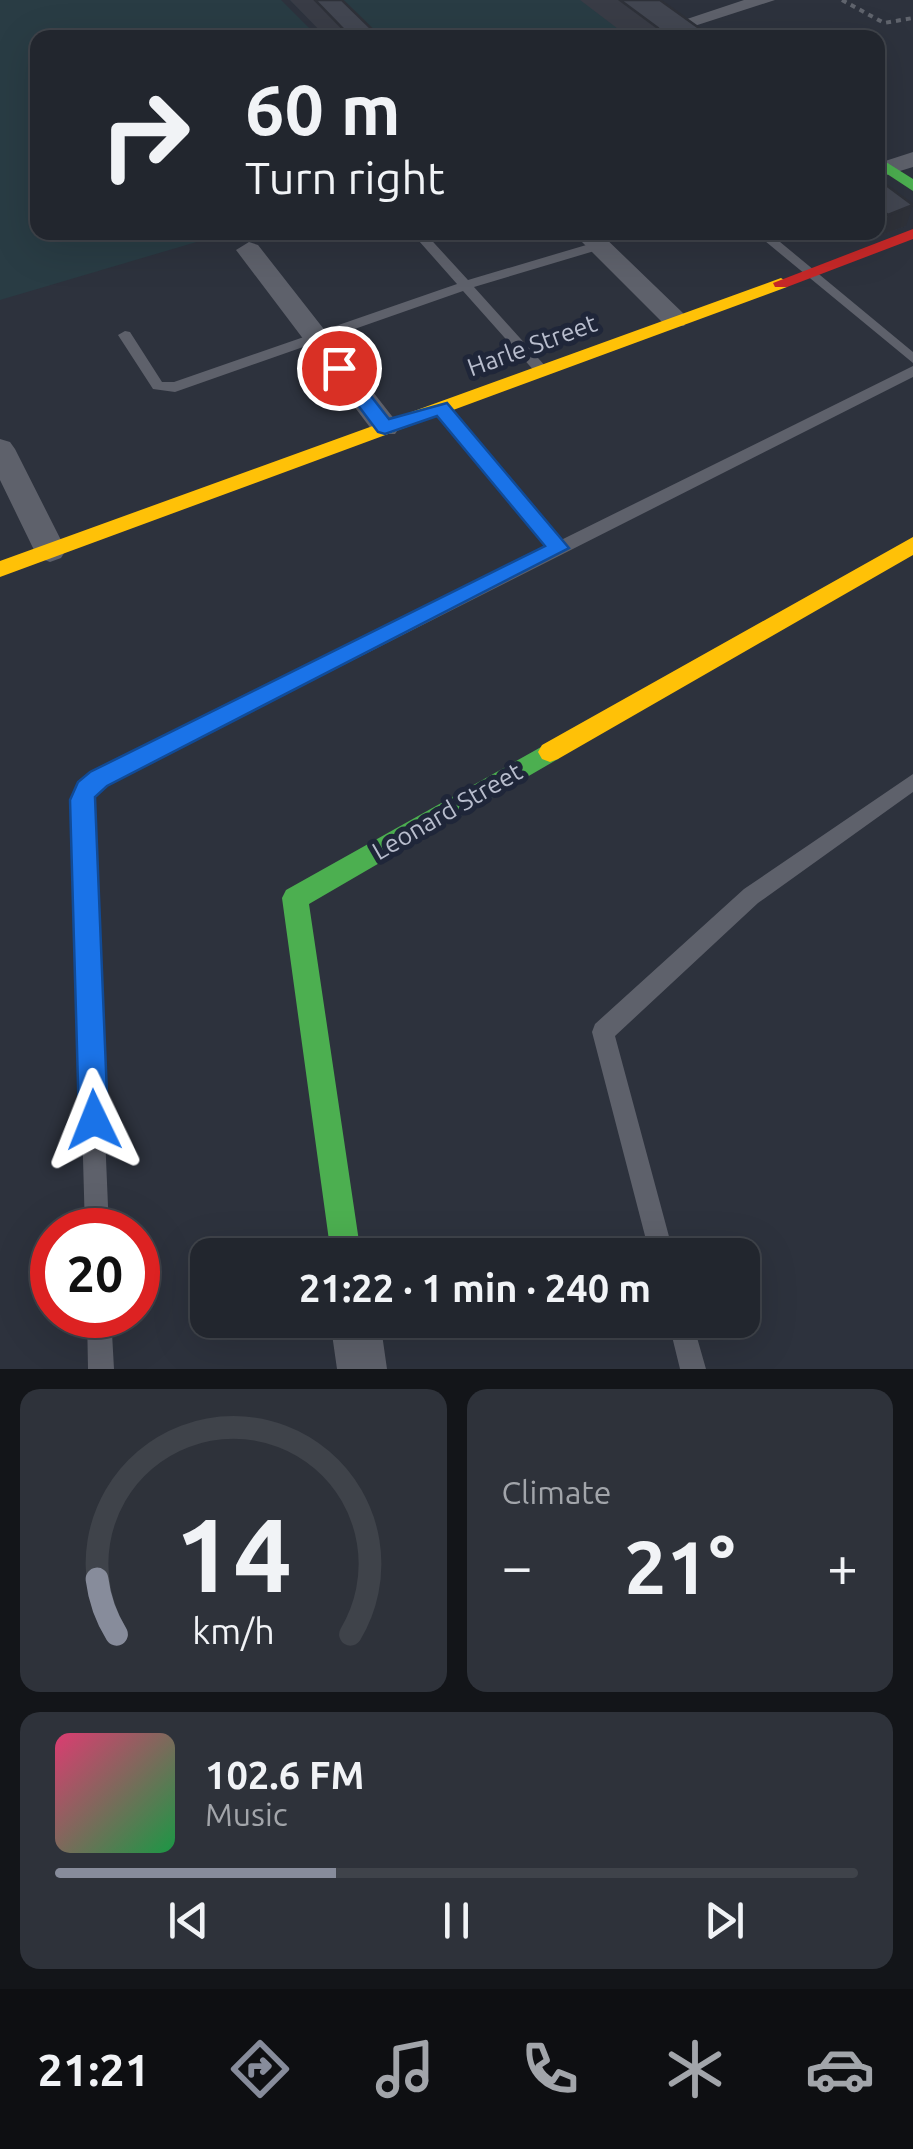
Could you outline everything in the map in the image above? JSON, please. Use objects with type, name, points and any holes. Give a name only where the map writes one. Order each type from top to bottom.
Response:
[{"type":"street","points":[[694,30],[765,0]]},
{"type":"street","points":[[660,8],[691,30]]},
{"type":"street","points":[[885,164],[913,159]]},
{"type":"street","points":[[885,166],[913,186]]},
{"type":"street","name":"Harle Street","points":[[0,569],[913,234]]},
{"type":"street","points":[[592,240],[675,320]]},
{"type":"street","points":[[249,250],[385,427]]},
{"type":"street","points":[[0,449],[50,550]]},
{"type":"street","name":"Leonard Street","points":[[344,1238],[295,898],[913,545]]},
{"type":"street","points":[[358,1338],[362,1369]]},
{"type":"lane","points":[[424,240],[542,371]]},
{"type":"lane","points":[[125,335],[158,386],[175,387],[588,240]]},
{"type":"lane","points":[[770,240],[913,359]]},
{"type":"lane","points":[[95,1208],[82,800],[87,790],[99,779],[913,370]]},
{"type":"lane","points":[[440,408],[559,548]]},
{"type":"lane","points":[[658,1238],[603,1032],[751,896],[913,782]]},
{"type":"lane","points":[[100,1338],[101,1369]]},
{"type":"lane","points":[[684,1338],[692,1369]]},
{"type":"path","points":[[842,0],[884,24],[913,18]]},
{"type":"shaded area","points":[[0,0],[281,0],[311,30],[30,30],[30,240],[203,240],[0,300]]},
{"type":"shaded area","points":[[290,0],[618,0],[659,30],[320,30]]},
{"type":"building","points":[[315,0],[342,0],[373,30],[344,30]]},
{"type":"building","points":[[620,0],[660,0],[702,30],[658,28]]},
{"type":"building","points":[[885,184],[913,205],[888,215],[885,213]]},
{"type":"traffic: fast","points":[[885,166],[913,186]]},
{"type":"traffic: fast","points":[[344,1238],[295,898],[550,752]]},
{"type":"traffic: slow","points":[[0,569],[781,283]]},
{"type":"traffic: slow","points":[[550,752],[913,545]]},
{"type":"traffic: jam","points":[[781,283],[913,234]]},
{"type":"route","points":[[94,1120],[82,800],[87,790],[99,779],[559,548],[440,408],[385,427],[339,368]]}]
